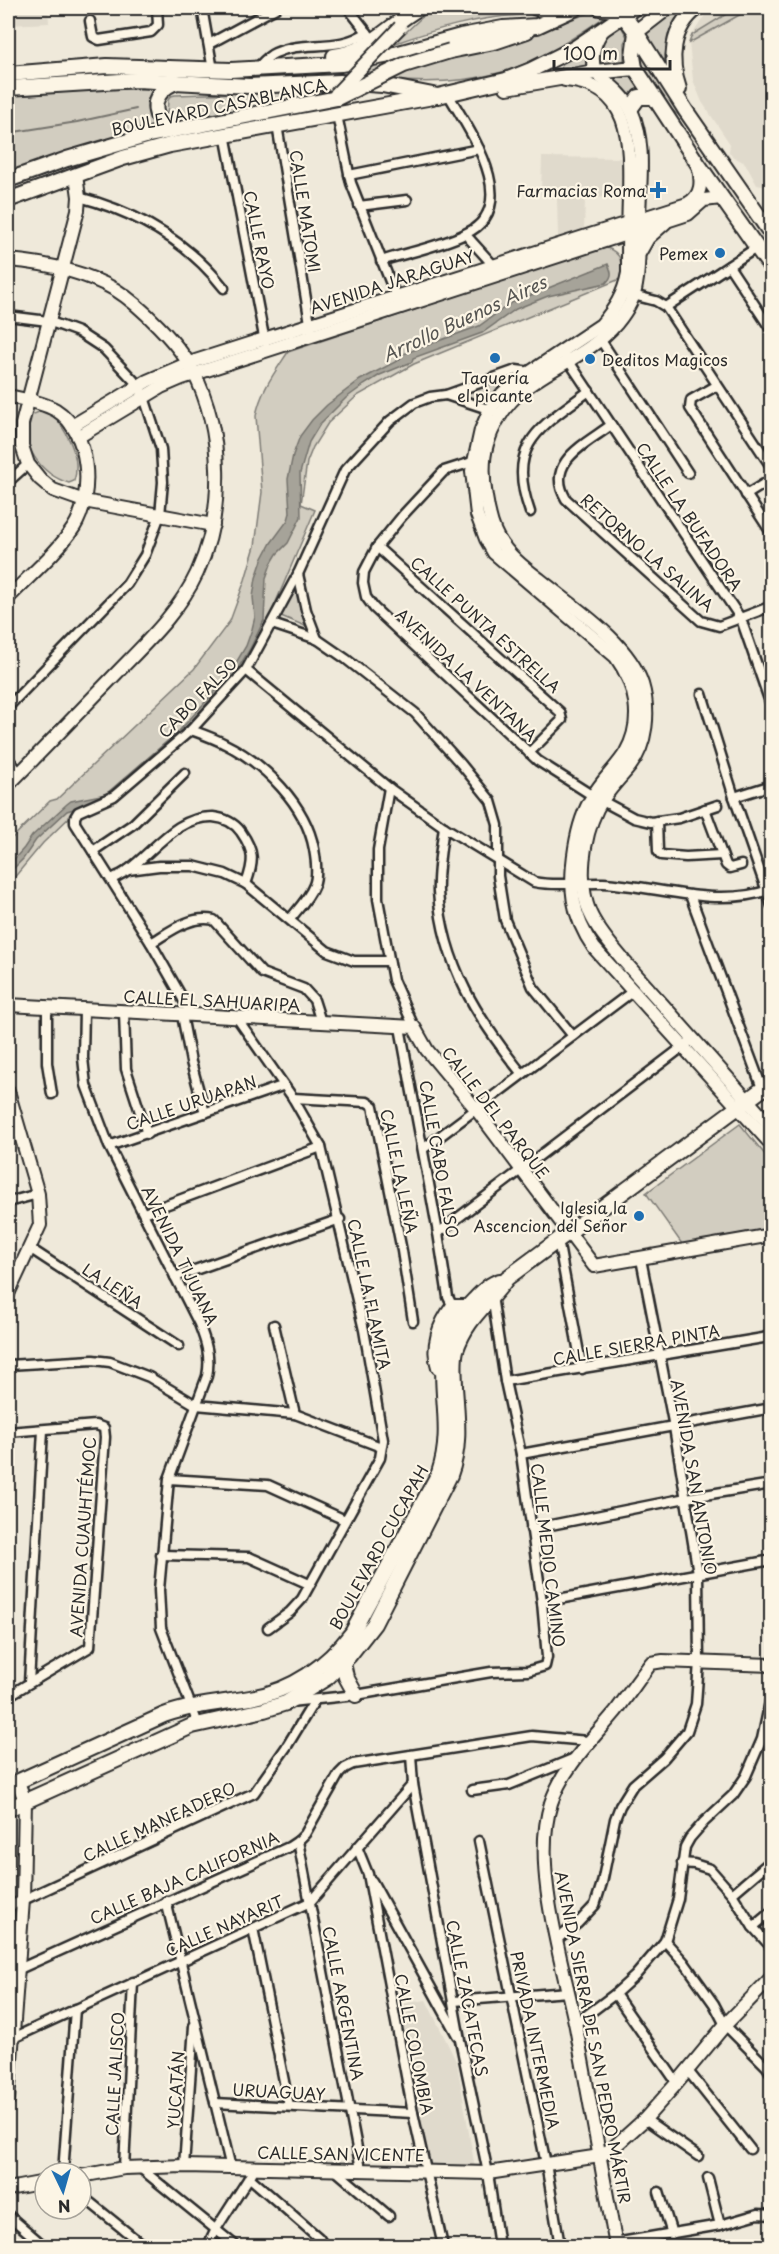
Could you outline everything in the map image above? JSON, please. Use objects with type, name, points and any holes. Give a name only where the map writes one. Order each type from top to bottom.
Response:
[{"type":"main road","points":[[271,69],[298,59],[352,53],[370,37],[419,8]]},
{"type":"main road","name":"BOULEVARD CASABLANCA","points":[[8,180],[67,159],[169,130],[322,102],[404,65],[450,51],[501,40],[525,32],[572,10],[593,8]]},
{"type":"main road","points":[[600,8],[629,11]]},
{"type":"main road","points":[[667,8],[636,32],[633,56],[635,68],[652,97],[771,269]]},
{"type":"main road","points":[[686,111],[675,76],[674,52],[681,25],[697,8]]},
{"type":"main road","points":[[484,85],[513,78],[575,48],[629,11]]},
{"type":"main road","points":[[629,11],[636,32],[686,111],[771,235]]},
{"type":"main road","points":[[8,74],[107,66],[254,70],[319,66],[361,61],[503,28],[537,26]]},
{"type":"main road","points":[[484,85],[501,87],[635,68]]},
{"type":"main road","points":[[8,87],[55,75],[83,72],[132,70],[205,75],[212,74],[213,70]]},
{"type":"main road","points":[[8,87],[109,80],[179,81],[249,86],[340,82],[382,85],[443,95]]},
{"type":"main road","points":[[169,130],[156,113],[156,101],[163,88],[179,81]]},
{"type":"main road","name":"BOULEVARD CASABLANCA","points":[[8,200],[76,174],[170,145],[443,95],[484,85]]},
{"type":"main road","points":[[631,108],[639,98],[652,97]]},
{"type":"main road","points":[[507,1278],[767,1085]]},
{"type":"main road","name":"BOULEVARD CUCAPAH","points":[[13,1784],[164,1715],[191,1707],[251,1698],[287,1687],[313,1672],[333,1655],[356,1624],[443,1462],[447,1430],[442,1375],[443,1360],[451,1334],[456,1304],[507,1278]]},
{"type":"main road","name":"BOULEVARD CUCAPAH","points":[[8,1809],[198,1724],[286,1703],[318,1684],[343,1663],[374,1624],[454,1465],[458,1431],[454,1364],[456,1351],[473,1318],[507,1278]]},
{"type":"main road","points":[[356,1624],[374,1624],[369,1600]]},
{"type":"main road","points":[[343,1663],[346,1677],[356,1695]]},
{"type":"street","points":[[90,21],[93,37],[99,40],[151,32],[158,25],[157,8]]},
{"type":"street","points":[[202,8],[213,70]]},
{"type":"street","points":[[209,45],[276,8]]},
{"type":"street","points":[[254,70],[268,57],[280,51],[342,44],[370,37],[348,8]]},
{"type":"street","points":[[336,96],[419,8]]},
{"type":"street","points":[[534,8],[550,12],[572,10]]},
{"type":"street","points":[[604,28],[596,40],[594,49],[595,72],[622,96],[631,108],[640,146],[633,259],[628,294],[629,307],[617,324],[600,339],[531,372],[509,387],[481,430],[472,462],[472,484],[477,515],[494,553],[616,657],[627,672],[636,704],[636,720],[626,751],[580,825],[571,885],[576,911],[586,936],[633,991],[688,1043]]},
{"type":"street","points":[[555,79],[579,81],[600,89],[620,113],[630,152],[634,225]]},
{"type":"street","points":[[381,261],[465,234],[479,225],[490,207],[492,190],[479,149],[443,95]]},
{"type":"street","points":[[337,115],[349,175],[359,206],[398,303]]},
{"type":"street","name":"CALLE MATOMI","points":[[277,125],[311,331]]},
{"type":"street","name":"CALLE RAYO","points":[[225,134],[266,345]]},
{"type":"street","points":[[349,175],[479,149]]},
{"type":"street","points":[[697,202],[701,185],[698,164]]},
{"type":"street","points":[[76,174],[78,210],[22,424],[22,446],[28,464],[53,490],[84,501],[213,525]]},
{"type":"street","points":[[79,197],[132,215],[157,228],[197,259],[224,288]]},
{"type":"street","name":"AVENIDA JARAGUAY","points":[[75,431],[142,392],[170,383],[192,369],[593,244],[687,204],[708,198],[721,198]]},
{"type":"street","points":[[359,206],[406,200]]},
{"type":"street","name":"AVENIDA JARAGUAY","points":[[398,303],[494,266],[634,225],[688,214],[697,202]]},
{"type":"street","points":[[633,259],[655,230],[678,217]]},
{"type":"street","points":[[465,234],[494,266]]},
{"type":"street","points":[[593,244],[616,244],[633,259]]},
{"type":"street","points":[[666,307],[756,248]]},
{"type":"street","points":[[8,260],[35,262],[93,279],[132,301],[146,313],[192,369],[208,412],[216,446],[217,482],[213,525],[197,573],[172,615],[8,785]]},
{"type":"street","points":[[729,266],[771,331]]},
{"type":"street","points":[[628,294],[656,301],[666,307],[771,468]]},
{"type":"street","points":[[628,294],[601,325],[495,411],[484,464],[486,499],[496,535],[511,556],[621,647],[635,667],[642,683],[646,715],[642,742],[632,764],[598,798],[597,809],[588,836],[584,884],[590,911],[604,936],[688,1043],[742,1103],[771,1128]]},
{"type":"street","points":[[8,316],[48,321],[78,332],[104,349],[142,392],[161,449],[163,482],[160,515],[145,555],[127,584],[8,707]]},
{"type":"street","points":[[600,339],[688,473]]},
{"type":"street","name":"CALLE LA BUFADORA","points":[[565,356],[741,619],[771,708]]},
{"type":"street","name":"CABO FALSO","points":[[205,1113],[191,1062],[187,1015],[150,943],[75,823],[75,817],[78,812],[114,796],[191,730],[246,670],[298,574],[345,470],[390,421],[414,403],[430,397],[446,395],[516,370],[531,372]]},
{"type":"street","points":[[716,386],[691,400],[690,408],[771,534]]},
{"type":"street","points":[[530,512],[520,477],[528,448],[547,423],[589,392]]},
{"type":"street","points":[[446,395],[495,411]]},
{"type":"street","points":[[8,396],[29,400],[56,410],[75,431],[87,468],[84,501],[75,525],[60,546],[8,598]]},
{"type":"street","name":"RETORNO LA SALINA","points":[[611,425],[562,464],[559,478],[561,491],[566,500],[701,621],[720,626],[771,606]]},
{"type":"street","name":"AVENIDA LA VENTANA","points":[[472,462],[444,471],[377,547],[364,572],[363,583],[366,597],[374,608],[529,753],[598,798],[634,818],[657,821],[679,818],[718,805]]},
{"type":"street","points":[[8,482],[28,464]]},
{"type":"street","points":[[746,495],[771,479]]},
{"type":"street","name":"CALLE PUNTA ESTRELLA","points":[[377,547],[560,712],[562,720],[529,753]]},
{"type":"street","points":[[298,574],[306,610],[317,639]]},
{"type":"street","points":[[272,624],[317,639],[415,713],[491,801],[498,825],[498,876],[505,920],[533,987],[573,1036]]},
{"type":"street","points":[[246,670],[388,788],[444,827],[534,882],[550,885],[605,883],[728,898],[769,890]]},
{"type":"street","points":[[702,694],[734,797],[769,890],[771,906]]},
{"type":"street","points":[[191,730],[226,744],[251,761],[277,782],[302,812],[314,844],[315,883],[305,902],[290,919]]},
{"type":"street","points":[[8,759],[20,772]]},
{"type":"street","points":[[93,851],[133,824],[185,773]]},
{"type":"street","points":[[734,797],[771,785]]},
{"type":"street","name":"CALLE DEL PARQUE","points":[[388,788],[381,823],[377,875],[383,931],[393,980],[427,1050],[476,1109],[521,1169],[562,1236],[594,1266],[641,1260],[771,1235]]},
{"type":"street","points":[[705,809],[727,867],[741,865]]},
{"type":"street","points":[[111,879],[128,870],[180,826],[201,817],[223,818],[240,830],[252,851],[253,866],[246,884]]},
{"type":"street","points":[[657,821],[658,851],[661,855],[686,857],[722,855]]},
{"type":"street","points":[[444,827],[438,892],[449,951],[461,984],[471,1003],[522,1074]]},
{"type":"street","points":[[128,870],[159,866],[193,866],[225,874],[246,884],[327,951],[354,961],[389,961]]},
{"type":"street","points":[[690,895],[767,1085]]},
{"type":"street","points":[[150,943],[187,921],[204,918],[214,920],[262,973],[304,989],[314,1000],[321,1022]]},
{"type":"street","points":[[423,1149],[633,991]]},
{"type":"street","name":"CALLE EL SAHUARIPA","points":[[8,1005],[414,1027]]},
{"type":"street","points":[[47,1008],[47,1063],[52,1094]]},
{"type":"street","name":"AVENIDA TIJUANA","points":[[84,1010],[83,1058],[86,1085],[109,1146],[199,1324],[208,1347],[210,1362],[207,1376],[168,1479],[159,1590],[161,1628],[198,1724]]},
{"type":"street","points":[[124,1012],[126,1069],[147,1134]]},
{"type":"street","name":"CALLE LA FLAMITA","points":[[237,1018],[282,1086],[293,1098],[321,1147],[340,1219],[364,1330],[382,1440],[380,1458],[302,1599],[290,1612],[268,1628]]},
{"type":"street","name":"CALLE CABO FALSO","points":[[400,1027],[438,1233],[456,1304]]},
{"type":"street","points":[[438,1233],[688,1043]]},
{"type":"street","name":"CALLE URUAPAN","points":[[109,1146],[282,1086]]},
{"type":"street","points":[[8,1091],[38,1194],[40,1225],[31,1249],[8,1294]]},
{"type":"street","name":"CALLE LA LEÑA","points":[[293,1098],[367,1102],[373,1106],[402,1251],[413,1321]]},
{"type":"street","points":[[742,1103],[771,1145]]},
{"type":"street","points":[[144,1213],[321,1147]]},
{"type":"street","points":[[8,1202],[38,1194]]},
{"type":"street","points":[[175,1277],[340,1219]]},
{"type":"street","points":[[562,1236],[582,1369]]},
{"type":"street","name":"LA LEÑA","points":[[31,1249],[178,1346]]},
{"type":"street","name":"AVENIDA SAN ANTONIO","points":[[556,1940],[578,1923],[595,1905],[602,1883],[615,1819],[633,1785],[664,1758],[687,1731],[696,1704],[699,1662],[698,1573],[674,1427],[641,1260]]},
{"type":"street","name":"CALLE MEDIO CAMINO","points":[[286,1703],[356,1695],[490,1672],[539,1669],[545,1666],[547,1658],[542,1602],[520,1454],[491,1296]]},
{"type":"street","points":[[274,1325],[295,1414]]},
{"type":"street","name":"CALLE SIERRA PINTA","points":[[505,1381],[771,1335]]},
{"type":"street","points":[[8,1365],[93,1360],[110,1362],[149,1377],[196,1405],[295,1414],[381,1447]]},
{"type":"street","points":[[520,1454],[771,1408]]},
{"type":"street","name":"AVENIDA CUAUHTÉMOC","points":[[28,1684],[90,1647],[105,1437],[104,1428],[96,1425],[44,1430]]},
{"type":"street","points":[[8,1432],[44,1430],[28,1684]]},
{"type":"street","points":[[168,1479],[267,1485],[345,1520]]},
{"type":"street","points":[[531,1529],[686,1498],[771,1484]]},
{"type":"street","points":[[161,1555],[249,1557],[309,1584]]},
{"type":"street","points":[[542,1602],[771,1560]]},
{"type":"street","name":"AVENIDA SIERRA DE SAN PEDRO MÁRTIR","points":[[616,2245],[575,2024],[556,1940],[545,1865],[546,1836],[552,1800],[588,1741],[615,1711],[651,1663],[663,1661],[771,1665]]},
{"type":"street","points":[[8,1687],[28,1684]]},
{"type":"street","points":[[8,1696],[28,1684]]},
{"type":"street","points":[[575,2024],[635,1976],[665,1941],[678,1899],[685,1848],[690,1838],[733,1795],[746,1776],[762,1739],[771,1692]]},
{"type":"street","name":"CALLE MANEADERO","points":[[8,1907],[254,1793],[287,1746],[315,1700]]},
{"type":"street","name":"CALLE BAJA CALIFORNIA","points":[[13,1971],[298,1841],[345,1768],[353,1764],[532,1736],[588,1741]]},
{"type":"street","name":"CALLE ZACATECAS","points":[[411,1755],[413,1784],[460,2040],[488,2173],[499,2247]]},
{"type":"street","points":[[472,1790],[508,1785],[576,1758]]},
{"type":"street","points":[[8,2100],[13,1971],[22,1900],[26,1801],[13,1784]]},
{"type":"street","name":"CALLE NAYARIT","points":[[10,2039],[310,1902],[413,1784]]},
{"type":"street","name":"CALLE ARGENTINA","points":[[298,1841],[361,2169]]},
{"type":"street","name":"PRIVADA INTERMEDIA","points":[[479,1841],[546,2164],[560,2247]]},
{"type":"street","name":"CALLE COLOMBIA","points":[[357,1847],[368,1874],[413,2113],[443,2247]]},
{"type":"street","points":[[732,1894],[771,1860]]},
{"type":"street","points":[[682,1863],[710,1869],[732,1894],[753,1927],[771,1948]]},
{"type":"street","points":[[368,1874],[460,2040]]},
{"type":"street","points":[[166,1901],[231,2168]]},
{"type":"street","points":[[753,1927],[771,1911]]},
{"type":"street","points":[[254,1928],[289,2106]]},
{"type":"street","points":[[665,1941],[684,1962],[714,2004],[725,2025],[770,2068]]},
{"type":"street","points":[[600,2156],[607,2153],[645,2119],[725,2025],[771,1977]]},
{"type":"street","name":"CALLE JALISCO","points":[[124,2168],[133,1982]]},
{"type":"street","points":[[454,2001],[568,1992]]},
{"type":"street","points":[[615,1994],[678,2083]]},
{"type":"street","points":[[64,2161],[75,2009]]},
{"type":"street","name":"YUCATÁN","points":[[184,2166],[195,2016]]},
{"type":"street","points":[[688,2071],[750,2149]]},
{"type":"street","name":"URUAGUAY","points":[[215,2103],[413,2113]]},
{"type":"street","points":[[645,2119],[698,2156]]},
{"type":"street","name":"CALLE SAN VICENTE","points":[[93,2174],[124,2168],[184,2166],[231,2168],[252,2172],[334,2168],[488,2173],[600,2156]]},
{"type":"street","points":[[139,2167],[236,2247]]},
{"type":"street","points":[[334,2168],[389,2216]]},
{"type":"street","points":[[208,2247],[216,2229],[252,2172],[320,2238],[324,2247]]},
{"type":"street","points":[[708,2178],[720,2225]]},
{"type":"street","points":[[8,2189],[33,2184]]},
{"type":"street","points":[[659,2192],[672,2234]]},
{"type":"street","points":[[93,2205],[144,2247]]},
{"type":"street","points":[[616,2245],[720,2225],[758,2214],[771,2215]]},
{"type":"street","points":[[8,2215],[44,2247]]},
{"type":"street","points":[[661,2236],[662,2247]]},
{"type":"shaded area","points":[[8,8],[48,8],[49,23],[8,25]]},
{"type":"shaded area","points":[[432,8],[513,8],[522,15],[489,18],[457,25],[393,44]]},
{"type":"shaded area","points":[[675,8],[686,8],[669,31],[666,59],[659,61],[646,36],[654,23]]},
{"type":"shaded area","points":[[714,8],[771,8],[772,185],[767,187],[757,185],[745,163],[729,152],[730,144],[702,102],[693,80],[689,43],[707,12]]},
{"type":"shaded area","points":[[736,8],[752,8],[689,43],[692,35]]},
{"type":"shaded area","points":[[592,12],[609,14],[553,50],[499,73],[462,80],[425,82],[388,80],[419,66],[514,40]]},
{"type":"shaded area","points":[[620,24],[627,37],[624,43],[624,64],[600,67],[599,54],[602,43]]},
{"type":"shaded area","points":[[586,45],[586,69],[561,73],[562,60]]},
{"type":"shaded area","points":[[642,56],[684,120],[669,107],[641,63],[639,57]]},
{"type":"shaded area","points":[[401,58],[365,80],[300,75]]},
{"type":"shaded area","points":[[609,75],[631,75],[640,90],[630,96]]},
{"type":"shaded area","points":[[341,87],[323,95],[174,124],[167,115],[168,100],[175,95],[267,92]]},
{"type":"shaded area","points":[[112,89],[160,89],[160,130],[8,178],[8,96]]},
{"type":"shaded area","points":[[542,157],[624,158],[625,194],[585,200],[584,231],[558,237],[557,198],[541,194]]},
{"type":"shaded area","points":[[607,248],[619,256],[620,279],[414,364],[357,396],[328,423],[313,447],[307,462],[301,504],[315,510],[267,623],[264,621],[234,677],[183,735],[109,798],[76,811],[43,843],[8,885],[8,842],[50,801],[57,799],[194,669],[230,621],[255,546],[262,492],[256,416],[264,390],[288,352],[597,249]]},
{"type":"shaded area","points":[[608,264],[611,274],[606,283],[548,296],[516,309],[482,333],[413,358],[412,362],[380,375],[364,385],[346,398],[320,424],[309,442],[300,473],[301,517],[288,543],[271,564],[266,578],[264,620],[231,680],[186,732],[109,798],[67,811],[36,840],[23,859],[8,874],[8,866],[32,836],[67,804],[71,801],[106,794],[179,731],[227,678],[246,646],[252,629],[255,617],[253,597],[262,560],[288,520],[290,513],[288,479],[293,455],[300,436],[312,420],[327,405],[360,380],[399,360],[403,354],[479,326],[511,303]]},
{"type":"shaded area","points":[[510,380],[488,402],[459,395],[485,386]]},
{"type":"shaded area","points":[[41,411],[53,414],[72,445],[76,463],[74,481],[69,483],[50,473],[42,466],[30,448],[26,427],[29,416]]},
{"type":"shaded area","points":[[295,586],[305,626],[281,616]]},
{"type":"shaded area","points":[[740,1124],[771,1162],[771,1228],[682,1244],[646,1193]]},
{"type":"shaded area","points":[[426,2000],[457,2063],[475,2168],[428,2166],[396,2005]]},
{"type":"waterway","points":[[8,133],[77,122],[136,109]]},
{"type":"place","name":"Farmacias Roma","points":[[658,190]]},
{"type":"place","name":"Pemex","points":[[720,253]]},
{"type":"place","name":"Taquería el picante","points":[[495,358]]},
{"type":"place","name":"Deditos Magicos","points":[[590,359]]},
{"type":"place","name":"Iglesia la Ascencion del Señor","points":[[639,1216]]},
{"type":"water label","name":"Arrollo Buenos Aires","points":[[464,318]]}]
